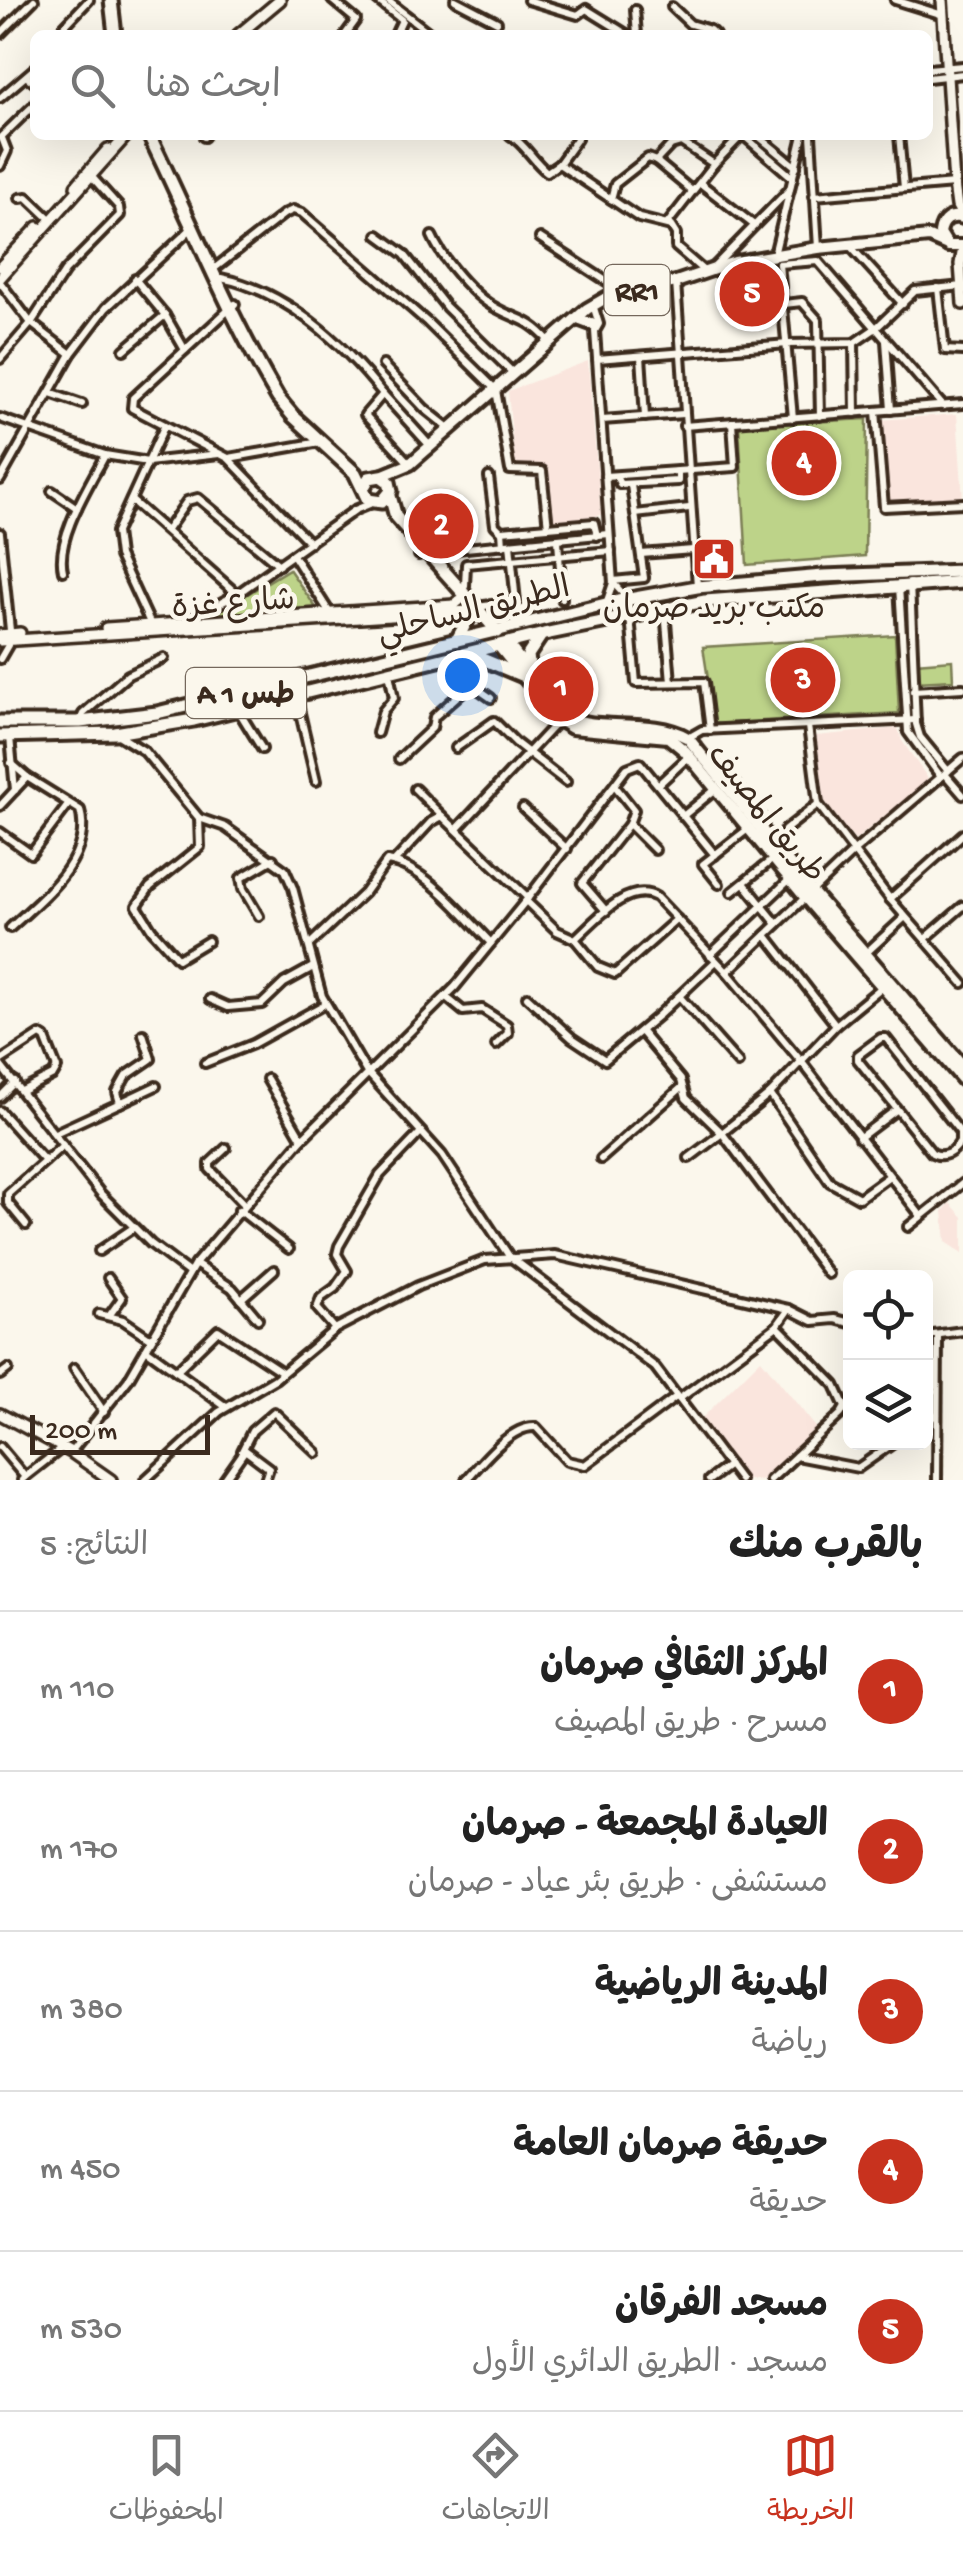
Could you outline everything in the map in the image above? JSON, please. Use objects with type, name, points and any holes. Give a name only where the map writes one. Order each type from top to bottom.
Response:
[{"type":"highway","points":[[110,0],[114,30]]},
{"type":"highway","points":[[154,140],[191,230],[287,404],[358,470],[389,482],[394,514],[422,554]]},
{"type":"highway","points":[[155,140],[184,192],[195,226],[281,403],[355,473],[369,497],[502,644]]},
{"type":"highway","points":[[369,497],[377,476]]},
{"type":"highway","points":[[369,497],[386,501],[390,493]]},
{"type":"highway","name":"الطريق الساحلي","points":[[5,736],[192,706],[524,623],[697,587],[823,576],[963,571]]},
{"type":"highway","name":"الطريق الساحلي","points":[[0,722],[49,730],[115,733],[237,709],[544,634],[705,601],[963,582]]},
{"type":"highway","points":[[468,608],[499,620],[524,623]]},
{"type":"highway","points":[[456,640],[468,608]]},
{"type":"highway","points":[[468,652],[526,674],[531,647],[544,634]]},
{"type":"main road","points":[[963,217],[950,217],[928,238],[963,247]]},
{"type":"main road","points":[[943,224],[940,233],[947,245]]},
{"type":"main road","name":"RR1","points":[[406,467],[578,319],[593,317],[605,298],[676,282],[709,270],[818,248],[928,238]]},
{"type":"main road","points":[[377,476],[406,467]]},
{"type":"main road","points":[[390,493],[406,467]]},
{"type":"main road","name":"طريق المصيف","points":[[502,644],[559,720],[580,730],[668,737],[689,756],[790,879],[866,953],[963,1066]]},
{"type":"main road","name":"طريق المصيف","points":[[526,674],[572,719],[594,724],[650,724],[688,738],[882,987],[963,1080]]},
{"type":"street","points":[[0,34],[34,0]]},
{"type":"street","points":[[61,30],[90,0]]},
{"type":"street","points":[[244,30],[278,0]]},
{"type":"street","points":[[332,0],[356,20],[349,30]]},
{"type":"street","points":[[377,0],[402,20],[397,30]]},
{"type":"street","points":[[387,0],[426,30]]},
{"type":"street","points":[[455,0],[496,22]]},
{"type":"street","points":[[528,0],[574,15],[586,9],[620,30]]},
{"type":"street","points":[[894,0],[943,16]]},
{"type":"street","points":[[942,0],[954,184],[963,217]]},
{"type":"street","points":[[672,7],[690,24],[710,30]]},
{"type":"street","points":[[635,10],[637,30]]},
{"type":"street","points":[[933,76],[963,66]]},
{"type":"street","points":[[933,70],[963,74]]},
{"type":"street","points":[[0,98],[30,73]]},
{"type":"street","points":[[27,76],[30,79]]},
{"type":"street","points":[[0,166],[7,151],[1,138],[30,109]]},
{"type":"street","points":[[949,127],[963,126]]},
{"type":"street","points":[[0,267],[118,140]]},
{"type":"street","points":[[71,354],[31,323],[0,280],[92,177],[119,140]]},
{"type":"street","points":[[518,140],[547,172],[559,164],[576,140]]},
{"type":"street","points":[[668,224],[714,164],[738,140]]},
{"type":"street","points":[[749,140],[793,178]]},
{"type":"street","points":[[763,140],[796,167]]},
{"type":"street","points":[[793,418],[777,258],[802,140]]},
{"type":"street","points":[[810,140],[818,248]]},
{"type":"street","points":[[899,140],[904,188]]},
{"type":"street","points":[[656,161],[671,145],[680,142],[714,164]]},
{"type":"street","points":[[611,200],[615,184],[643,160],[656,161],[692,191]]},
{"type":"street","points":[[559,164],[646,220],[668,224],[674,229],[676,248],[709,270],[791,188]]},
{"type":"street","points":[[0,360],[66,271],[120,215],[119,207],[92,177]]},
{"type":"street","points":[[700,183],[754,225]]},
{"type":"street","points":[[814,196],[954,184]]},
{"type":"street","points":[[20,198],[27,196],[48,217]]},
{"type":"street","points":[[943,224],[956,201]]},
{"type":"street","points":[[431,447],[350,358],[295,310],[270,293],[218,273],[284,214],[298,211],[427,322],[496,390],[510,470],[542,471],[548,527]]},
{"type":"street","points":[[0,480],[71,354],[106,308],[191,230]]},
{"type":"street","points":[[378,235],[404,254],[446,306],[514,374]]},
{"type":"street","points":[[432,236],[456,272],[490,305],[521,317],[550,342]]},
{"type":"street","points":[[540,238],[624,293]]},
{"type":"street","points":[[849,245],[903,304]]},
{"type":"street","points":[[947,245],[960,264]]},
{"type":"street","points":[[963,247],[963,304]]},
{"type":"street","points":[[777,258],[818,261],[944,406]]},
{"type":"street","points":[[136,280],[166,315],[185,350]]},
{"type":"street","points":[[676,282],[684,426],[682,470],[690,508],[697,587]]},
{"type":"street","points":[[597,359],[788,344],[854,343],[876,328],[915,290],[962,286]]},
{"type":"street","points":[[938,288],[945,350],[963,351]]},
{"type":"street","points":[[784,304],[801,302],[817,318],[820,416]]},
{"type":"street","points":[[232,306],[132,401],[135,410],[224,456],[310,543]]},
{"type":"street","points":[[124,350],[166,315]]},
{"type":"street","points":[[593,317],[613,582],[606,604]]},
{"type":"street","points":[[886,340],[892,410]]},
{"type":"street","points":[[854,343],[855,413]]},
{"type":"street","points":[[641,356],[646,417]]},
{"type":"street","points":[[382,365],[451,430]]},
{"type":"street","points":[[50,393],[82,404]]},
{"type":"street","points":[[383,394],[364,415],[406,467]]},
{"type":"street","points":[[684,426],[963,404]]},
{"type":"street","points":[[876,411],[884,508],[963,503]]},
{"type":"street","points":[[602,420],[683,414]]},
{"type":"street","points":[[0,418],[105,455],[148,462],[321,442]]},
{"type":"street","points":[[605,476],[736,466],[732,422]]},
{"type":"street","points":[[151,624],[117,546],[118,524],[164,427]]},
{"type":"street","points":[[63,570],[61,556],[77,508],[105,455]]},
{"type":"street","points":[[616,476],[620,484],[632,485],[678,481],[682,470]]},
{"type":"street","points":[[468,608],[516,602],[512,560],[502,532],[494,525],[489,477]]},
{"type":"street","points":[[613,582],[643,580],[632,485]]},
{"type":"street","points":[[52,491],[77,508]]},
{"type":"street","points":[[186,625],[293,556],[369,497]]},
{"type":"street","points":[[167,530],[187,501],[198,498],[279,565]]},
{"type":"street","points":[[131,500],[237,594]]},
{"type":"street","points":[[635,514],[690,508]]},
{"type":"street","points":[[502,532],[595,523],[596,536]]},
{"type":"street","points":[[0,533],[5,637],[0,658]]},
{"type":"street","points":[[422,554],[609,534]]},
{"type":"street","points":[[558,540],[562,599]]},
{"type":"street","points":[[641,554],[693,550]]},
{"type":"street","points":[[465,586],[466,564],[610,551]]},
{"type":"street","points":[[293,556],[330,613]]},
{"type":"street","points":[[613,582],[628,599]]},
{"type":"street","points":[[904,584],[912,720]]},
{"type":"street","points":[[904,584],[912,720],[945,774],[963,794]]},
{"type":"street","name":"شارع غزة","points":[[5,637],[454,605],[468,608]]},
{"type":"street","name":"شارع غزة","points":[[5,637],[468,608]]},
{"type":"street","points":[[666,608],[671,682]]},
{"type":"street","points":[[630,615],[636,683],[705,682],[710,730]]},
{"type":"street","points":[[447,657],[471,684],[491,698]]},
{"type":"street","points":[[80,722],[83,714],[121,680],[164,658]]},
{"type":"street","points":[[377,733],[383,711],[394,698],[389,672]]},
{"type":"street","points":[[398,759],[432,728],[434,717],[471,684]]},
{"type":"street","points":[[913,691],[963,688]]},
{"type":"street","points":[[295,694],[316,781]]},
{"type":"street","points":[[237,709],[262,749]]},
{"type":"street","points":[[457,830],[559,720]]},
{"type":"street","points":[[688,738],[699,730],[912,720]]},
{"type":"street","points":[[456,748],[494,722],[566,782]]},
{"type":"street","points":[[808,726],[818,804],[905,917],[960,972],[963,983]]},
{"type":"street","points":[[115,733],[144,751],[199,818],[225,827],[273,859],[290,880],[326,1004],[368,1073],[442,1155],[509,1256],[651,1363],[740,1480]]},
{"type":"street","points":[[5,736],[14,790]]},
{"type":"street","points":[[659,784],[689,756]]},
{"type":"street","points":[[727,972],[853,852],[963,758]]},
{"type":"street","points":[[0,1446],[24,1478],[67,1450],[104,1412],[152,1339],[188,1272],[302,1139],[446,997],[527,900],[626,768],[636,762],[659,784],[715,855]]},
{"type":"street","points":[[10,928],[62,876],[84,831],[80,810],[11,763]]},
{"type":"street","points":[[0,806],[27,777]]},
{"type":"street","points":[[606,912],[582,884],[629,824],[634,808],[615,786]]},
{"type":"street","points":[[415,789],[557,931],[575,939],[598,967],[615,974],[677,919]]},
{"type":"street","points":[[684,816],[716,789]]},
{"type":"street","points":[[0,832],[31,854],[68,804]]},
{"type":"street","points":[[785,830],[818,804]]},
{"type":"street","points":[[522,808],[566,849]]},
{"type":"street","points":[[308,945],[364,893],[383,864],[394,862],[442,816]]},
{"type":"street","points":[[199,818],[200,848],[150,887],[137,906],[174,956],[178,958],[208,942]]},
{"type":"street","points":[[629,824],[655,850]]},
{"type":"street","points":[[719,884],[704,865],[748,828]]},
{"type":"street","points":[[890,899],[963,834]]},
{"type":"street","points":[[259,916],[241,878],[273,859]]},
{"type":"street","points":[[732,892],[773,859]]},
{"type":"street","points":[[394,862],[423,878],[491,943]]},
{"type":"street","points":[[527,997],[603,1060],[679,996],[790,879]]},
{"type":"street","points":[[744,883],[777,924]]},
{"type":"street","points":[[575,939],[633,894],[642,892],[656,897],[727,972],[921,1216]]},
{"type":"street","points":[[925,939],[963,906]]},
{"type":"street","points":[[866,953],[905,917]]},
{"type":"street","points":[[766,935],[836,1025]]},
{"type":"street","points":[[210,1000],[228,1007],[262,1004],[284,982],[314,967]]},
{"type":"street","points":[[690,1158],[770,1094],[836,1025],[882,987]]},
{"type":"street","points":[[679,996],[738,1063]]},
{"type":"street","points":[[446,997],[463,1011],[482,1009],[507,1026],[508,1033],[496,1045]]},
{"type":"street","points":[[205,1063],[253,1044],[326,1004]]},
{"type":"street","points":[[640,1031],[681,1080],[686,1098],[722,1133],[828,1274]]},
{"type":"street","points":[[22,1091],[53,1075],[57,1068],[46,1038],[40,1034],[0,1063],[101,1194],[134,1228],[188,1272]]},
{"type":"street","points":[[120,1102],[117,1092],[122,1080],[150,1059],[143,1034]]},
{"type":"street","points":[[881,1038],[886,1038],[960,1132],[960,1142],[953,1152],[936,1155],[896,1110],[858,1060],[881,1038]]},
{"type":"street","points":[[267,1079],[302,1139]]},
{"type":"street","points":[[0,1097],[15,1082]]},
{"type":"street","points":[[54,1133],[156,1086]]},
{"type":"street","points":[[601,1159],[681,1088]]},
{"type":"street","points":[[770,1094],[836,1187],[859,1198],[888,1177]]},
{"type":"street","points":[[859,1138],[896,1110]]},
{"type":"street","points":[[0,1111],[45,1161]]},
{"type":"street","points":[[335,1329],[317,1308],[320,1298],[335,1288],[347,1271],[337,1254],[338,1246],[380,1175],[421,1132]]},
{"type":"street","points":[[26,1226],[6,1199],[62,1145]]},
{"type":"street","points":[[226,1148],[210,1162],[210,1169],[241,1207],[289,1250]]},
{"type":"street","points":[[908,1226],[963,1183]]},
{"type":"street","points":[[99,1251],[134,1228]]},
{"type":"street","points":[[145,1480],[226,1408],[282,1372],[335,1329],[418,1286],[476,1262],[509,1256],[555,1256],[789,1309],[813,1321],[843,1321]]},
{"type":"street","points":[[195,1264],[225,1282],[258,1320]]},
{"type":"street","points":[[241,1299],[274,1270]]},
{"type":"street","points":[[108,1278],[122,1298],[109,1316]]},
{"type":"street","points":[[466,1480],[515,1433],[530,1426],[536,1427],[567,1461],[585,1465],[777,1326],[789,1309]]},
{"type":"street","points":[[99,1314],[123,1320],[152,1339]]},
{"type":"street","points":[[770,1480],[845,1407],[834,1385],[777,1326]]},
{"type":"street","points":[[176,1371],[218,1330],[282,1372]]},
{"type":"street","points":[[933,1336],[963,1331]]},
{"type":"street","points":[[937,1480],[938,1336]]},
{"type":"street","points":[[146,1349],[226,1408]]},
{"type":"street","points":[[74,1368],[104,1412]]},
{"type":"street","points":[[0,1376],[8,1369]]},
{"type":"street","points":[[224,1480],[252,1431],[274,1412],[318,1453]]},
{"type":"street","points":[[933,1417],[938,1413]]},
{"type":"street","points":[[0,1414],[67,1450],[108,1479]]},
{"type":"street","points":[[796,1456],[858,1468],[884,1450]]},
{"type":"street","points":[[242,1451],[268,1468],[265,1480]]},
{"type":"street","points":[[708,1480],[728,1465]]},
{"type":"shaded area","points":[[588,361],[601,515],[550,523],[544,470],[515,470],[508,391]]},
{"type":"shaded area","points":[[957,414],[963,500],[887,504],[880,420]]},
{"type":"shaded area","points":[[898,728],[902,741],[929,780],[855,840],[825,805],[816,736]]},
{"type":"shaded area","points":[[950,1203],[963,1217],[963,1253],[946,1242],[943,1211]]},
{"type":"shaded area","points":[[761,1359],[818,1430],[762,1480],[745,1480],[699,1421]]},
{"type":"green space","points":[[867,419],[865,556],[747,565],[739,426]]},
{"type":"green space","points":[[289,569],[319,612],[218,618],[216,613]]},
{"type":"green space","points":[[895,635],[899,713],[715,724],[703,647]]},
{"type":"green space","points":[[952,660],[953,680],[917,682],[916,663]]},
{"type":"place","name":"مسجد الفرقان","points":[[752,294]]},
{"type":"place","name":"حديقة صرمان العامة","points":[[804,463]]},
{"type":"place","name":"العيادة المجمعة - صرمان","points":[[441,526]]},
{"type":"place","name":"مكتب بريد صرمان","points":[[714,559]]},
{"type":"place","name":"المدينة الرياضية","points":[[803,680]]},
{"type":"place","name":"المركز الثقافي صرمان","points":[[561,689]]}]
